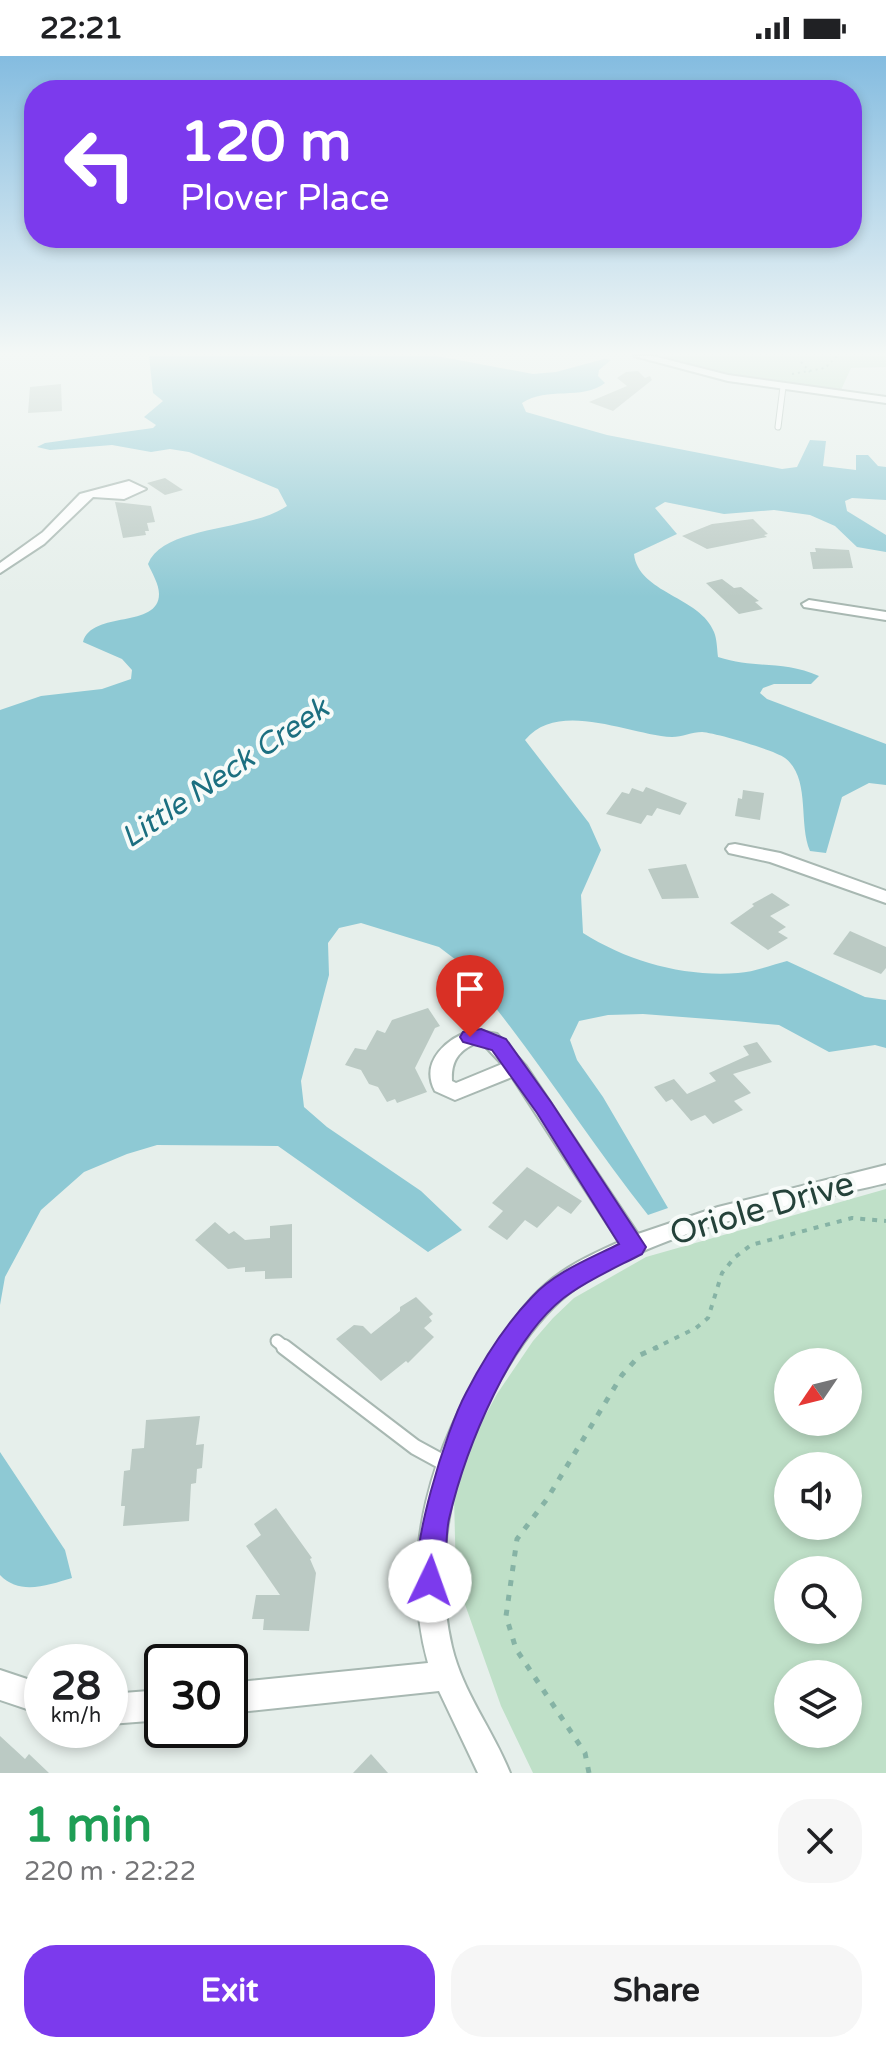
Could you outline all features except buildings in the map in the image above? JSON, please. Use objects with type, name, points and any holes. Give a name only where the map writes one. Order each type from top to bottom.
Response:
[{"type":"street","points":[[0,569],[56,528],[84,496],[94,492]]},
{"type":"street","points":[[809,604],[886,616]]},
{"type":"street","points":[[735,849],[774,857],[886,897]]},
{"type":"street","points":[[515,1067],[634,1247]]},
{"type":"street","name":"Oriole Drive","points":[[495,1773],[459,1707],[437,1646],[430,1602],[430,1560],[435,1520],[475,1401],[523,1325],[563,1285],[634,1247],[718,1217],[886,1174]]},
{"type":"street","points":[[248,1696],[447,1676]]},
{"type":"street","points":[[0,1685],[24,1693]]},
{"type":"lane","points":[[277,1341],[415,1447],[451,1466]]},
{"type":"path","points":[[589,1773],[585,1753],[516,1649],[506,1616],[517,1539],[547,1499],[622,1375],[640,1355],[696,1328],[708,1318],[722,1273],[735,1257],[751,1245],[852,1218],[886,1221]]},
{"type":"green space","points":[[886,1189],[886,1773],[533,1773],[501,1706],[456,1579],[454,1496],[471,1442],[497,1394],[533,1341],[574,1298],[646,1257]]},
{"type":"water","name":"Little Neck Creek","points":[[94,436],[613,436],[782,469],[797,467],[810,440],[826,441],[823,466],[856,470],[856,455],[868,455],[878,466],[886,467],[886,500],[852,498],[845,501],[847,511],[886,535],[886,552],[857,547],[835,526],[810,515],[774,510],[724,514],[665,502],[655,508],[677,534],[634,554],[646,578],[707,620],[715,635],[718,657],[793,668],[819,676],[811,684],[774,684],[763,688],[760,693],[767,699],[886,744],[886,785],[869,783],[842,797],[826,853],[810,851],[801,789],[793,767],[785,758],[769,751],[709,733],[672,737],[575,721],[556,722],[539,728],[525,740],[589,823],[601,850],[581,895],[583,933],[638,959],[697,973],[744,972],[787,961],[865,997],[886,1000],[886,1048],[875,1045],[829,1052],[779,1025],[735,1021],[643,1014],[608,1015],[579,1021],[570,1040],[577,1060],[603,1097],[668,1208],[648,1215],[491,1002],[497,999],[485,982],[439,947],[361,923],[339,928],[328,943],[329,975],[301,1081],[304,1107],[327,1127],[421,1191],[462,1230],[428,1252],[278,1146],[157,1145],[84,1172],[41,1210],[5,1277],[0,1305],[0,710],[41,696],[102,689],[131,679],[132,670],[122,659],[83,642],[89,632],[99,626],[148,612],[156,605],[159,590],[148,564],[157,551],[189,535],[252,521],[287,506],[278,489],[189,452],[170,449],[151,452],[112,445],[50,450],[37,447],[45,443]]},
{"type":"water","points":[[0,1452],[65,1550],[72,1578],[44,1586],[25,1587],[0,1575]]},
{"type":"route","points":[[430,1581],[435,1520],[453,1458],[475,1401],[523,1325],[542,1303],[563,1285],[598,1263],[634,1247],[544,1108],[499,1045],[493,1040],[470,1037]]}]
